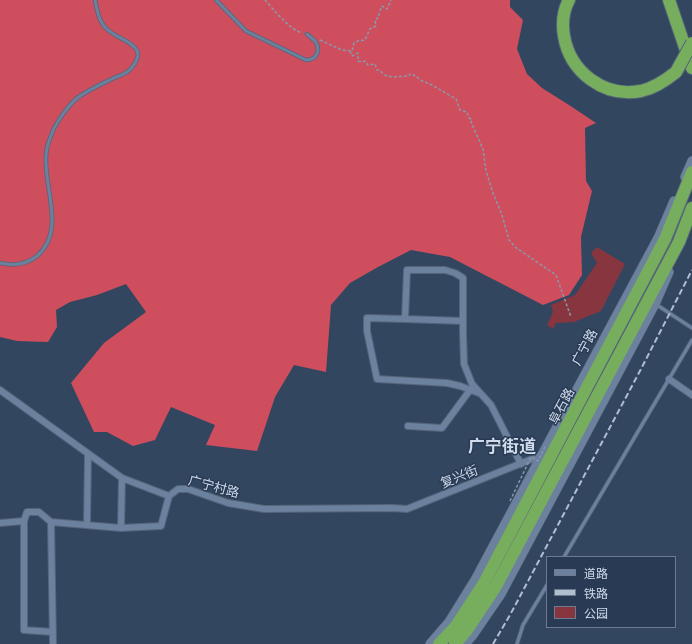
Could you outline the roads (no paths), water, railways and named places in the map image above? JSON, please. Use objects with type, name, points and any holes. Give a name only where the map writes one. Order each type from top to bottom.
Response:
[{"type":"highway","points":[[569,0],[564,17],[563,29],[565,44],[579,70],[602,87],[613,90],[634,92],[642,91],[664,82],[676,72],[692,43]]},
{"type":"highway","points":[[669,0],[692,68]]},
{"type":"highway","name":"阜石路","points":[[439,644],[456,626],[484,583],[665,239],[692,172]]},
{"type":"highway","name":"阜石路","points":[[455,644],[467,630],[495,588],[679,242],[692,208]]},
{"type":"street","name":"广宁路","points":[[430,644],[449,622],[475,580],[659,236],[692,162]]},
{"type":"street","points":[[464,644],[473,635],[501,594],[655,304],[692,222]]},
{"type":"street","points":[[405,319],[406,270],[445,270],[455,273],[463,278],[464,364],[472,384],[491,405],[521,464]]},
{"type":"street","points":[[463,321],[367,318],[367,331],[377,380],[446,382],[480,393]]},
{"type":"street","points":[[669,379],[692,395]]},
{"type":"street","points":[[0,390],[122,478],[169,496],[161,526],[121,528],[51,522],[39,512],[27,512],[24,521],[24,630],[53,632]]},
{"type":"street","points":[[408,426],[442,428],[470,390]]},
{"type":"street","name":"复兴街","points":[[407,509],[521,464],[543,451]]},
{"type":"street","points":[[87,525],[88,454]]},
{"type":"street","points":[[121,528],[122,478]]},
{"type":"street","name":"广宁村路","points":[[169,496],[178,489],[188,489],[228,503],[264,509],[407,509]]},
{"type":"street","points":[[0,523],[24,521]]},
{"type":"street","points":[[51,522],[53,644]]},
{"type":"lane","points":[[0,263],[8,265],[31,261],[45,247],[50,238],[52,209],[46,156],[52,131],[76,98],[128,72],[135,64],[138,55],[136,49],[108,30],[100,20],[95,0]]},
{"type":"lane","points":[[216,0],[246,31],[306,60],[310,60],[315,57],[318,52],[318,46],[307,34]]},
{"type":"lane","points":[[655,304],[692,328]]},
{"type":"lane","points":[[565,556],[692,340]]},
{"type":"lane","points":[[517,644],[523,625],[546,587]]},
{"type":"railway","points":[[493,644],[510,615],[641,369],[692,270]]},
{"type":"district","name":"广宁街道","points":[[502,446]]}]
